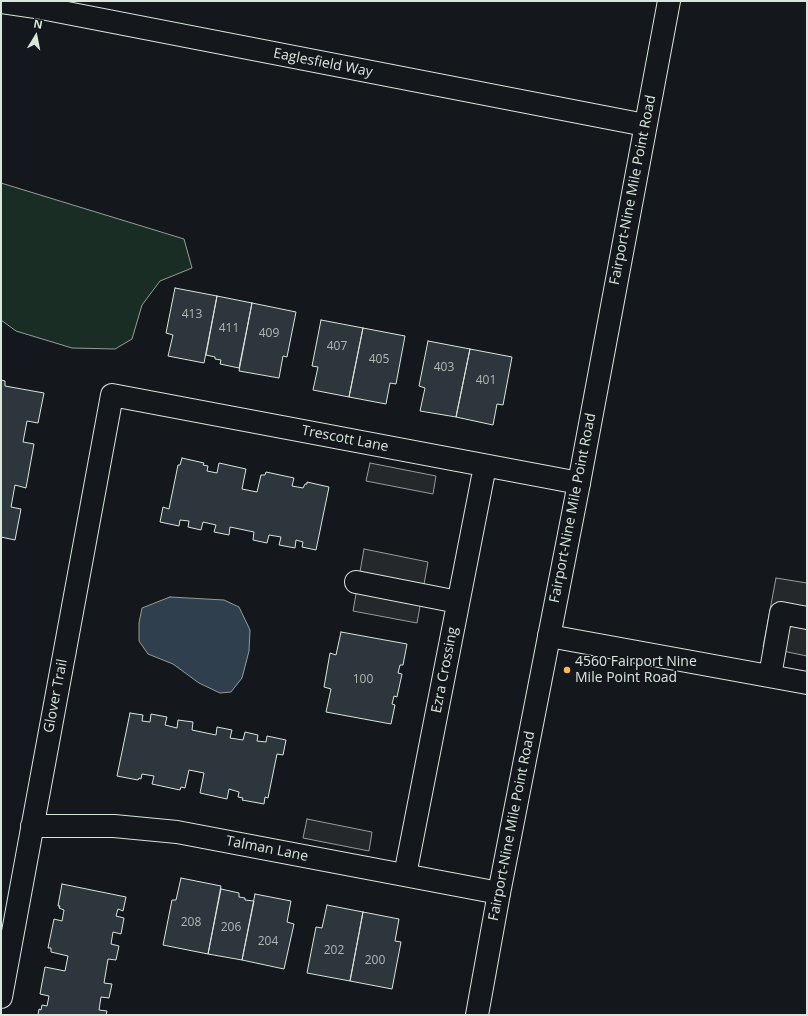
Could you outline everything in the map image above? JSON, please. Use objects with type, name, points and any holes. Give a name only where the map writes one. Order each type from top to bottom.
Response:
[{"type":"street","name":"Fairport-Nine Mile Point Road","points":[[477,1015],[499,893],[579,483],[669,1]]},
{"type":"street","name":"Eaglesfield Way","points":[[1,2],[36,7],[645,125]]},
{"type":"street","name":"Trescott Lane","points":[[112,395],[579,483]]},
{"type":"street","name":"Glover Trail","points":[[1,997],[112,395]]},
{"type":"street","name":"Ezra Crossing","points":[[406,875],[485,466]]},
{"type":"street","points":[[356,582],[458,602]]},
{"type":"street","points":[[770,676],[782,613],[807,618]]},
{"type":"street","points":[[549,636],[807,683]]},
{"type":"street","name":"Talman Lane","points":[[32,826],[114,826],[177,832],[499,893]]},
{"type":"green space","points":[[1,183],[184,239],[192,268],[160,281],[142,305],[132,339],[115,349],[72,348],[16,331],[1,320]]},
{"type":"shaded area","points":[[370,463],[436,476],[433,494],[366,481]]},
{"type":"shaded area","points":[[364,549],[428,562],[417,623],[353,611]]},
{"type":"shaded area","points":[[776,578],[807,583],[807,656],[763,647]]},
{"type":"shaded area","points":[[307,819],[372,832],[369,851],[303,838]]},
{"type":"water","points":[[170,597],[224,600],[239,607],[250,630],[249,651],[242,678],[231,692],[220,693],[199,683],[173,664],[148,654],[139,641],[139,623],[142,608]]},
{"type":"building","points":[[175,288],[217,296],[204,363],[168,356],[173,335],[166,333]]},
{"type":"building","points":[[217,296],[252,303],[239,368],[220,364],[221,360],[206,355]]},
{"type":"building","points":[[252,303],[296,312],[287,357],[283,356],[279,378],[239,371]]},
{"type":"building","points":[[321,320],[363,328],[349,397],[313,390],[318,367],[312,366]]},
{"type":"building","points":[[363,328],[405,336],[396,384],[390,383],[386,404],[349,397]]},
{"type":"building","points":[[428,341],[470,349],[456,417],[420,411],[425,388],[419,386]]},
{"type":"building","points":[[470,349],[512,357],[503,405],[497,404],[493,425],[456,417]]},
{"type":"building","points":[[1,380],[5,381],[5,386],[44,393],[38,423],[27,421],[23,442],[34,444],[26,488],[15,485],[11,507],[21,509],[15,540],[1,537]]},
{"type":"building","points":[[182,458],[204,463],[203,465],[208,466],[207,471],[217,473],[219,463],[246,469],[242,489],[257,492],[261,475],[265,475],[266,472],[294,478],[292,486],[303,488],[307,482],[329,487],[316,550],[302,547],[303,542],[296,540],[295,548],[279,545],[281,537],[269,535],[267,543],[253,540],[254,532],[230,527],[229,535],[214,532],[216,525],[203,522],[201,530],[188,527],[189,521],[180,520],[179,526],[160,522],[163,507],[169,509],[178,465],[180,465]]},
{"type":"building","points":[[341,632],[407,644],[403,665],[400,665],[398,673],[402,674],[397,697],[394,696],[392,704],[395,705],[391,724],[326,712],[331,689],[324,687],[330,653],[336,655]]},
{"type":"building","points":[[130,713],[143,715],[142,721],[150,722],[151,714],[167,717],[165,725],[177,728],[178,720],[193,722],[192,730],[216,735],[217,727],[232,730],[230,738],[243,740],[245,732],[258,735],[257,741],[266,742],[267,736],[286,740],[283,755],[277,754],[268,798],[265,797],[264,804],[242,800],[243,798],[238,797],[239,792],[229,789],[227,799],[200,793],[204,773],[189,770],[185,788],[181,787],[180,790],[152,784],[154,776],[142,774],[141,779],[139,778],[138,780],[117,776]]},
{"type":"building","points":[[181,878],[221,886],[208,954],[163,945],[172,900],[176,900]]},
{"type":"building","points":[[62,884],[126,897],[123,911],[118,909],[116,916],[124,918],[121,934],[113,932],[111,944],[119,946],[116,960],[108,959],[104,983],[112,984],[109,998],[101,997],[99,1010],[107,1011],[106,1015],[38,1015],[39,1009],[41,1010],[42,1005],[47,1006],[49,996],[40,994],[45,967],[65,971],[68,956],[51,952],[51,948],[48,948],[54,919],[62,921],[64,910],[58,906]]},
{"type":"building","points":[[221,889],[239,893],[239,897],[245,898],[245,900],[254,901],[242,960],[208,954]]},
{"type":"building","points":[[255,894],[291,901],[287,922],[294,924],[284,969],[242,960]]},
{"type":"building","points":[[327,905],[363,912],[350,981],[307,973],[316,927],[322,928]]},
{"type":"building","points":[[363,912],[399,919],[395,941],[401,942],[392,989],[350,981]]},
{"type":"place","name":"4560 Fairport Nine Mile Point Road","points":[[567,670]]}]
